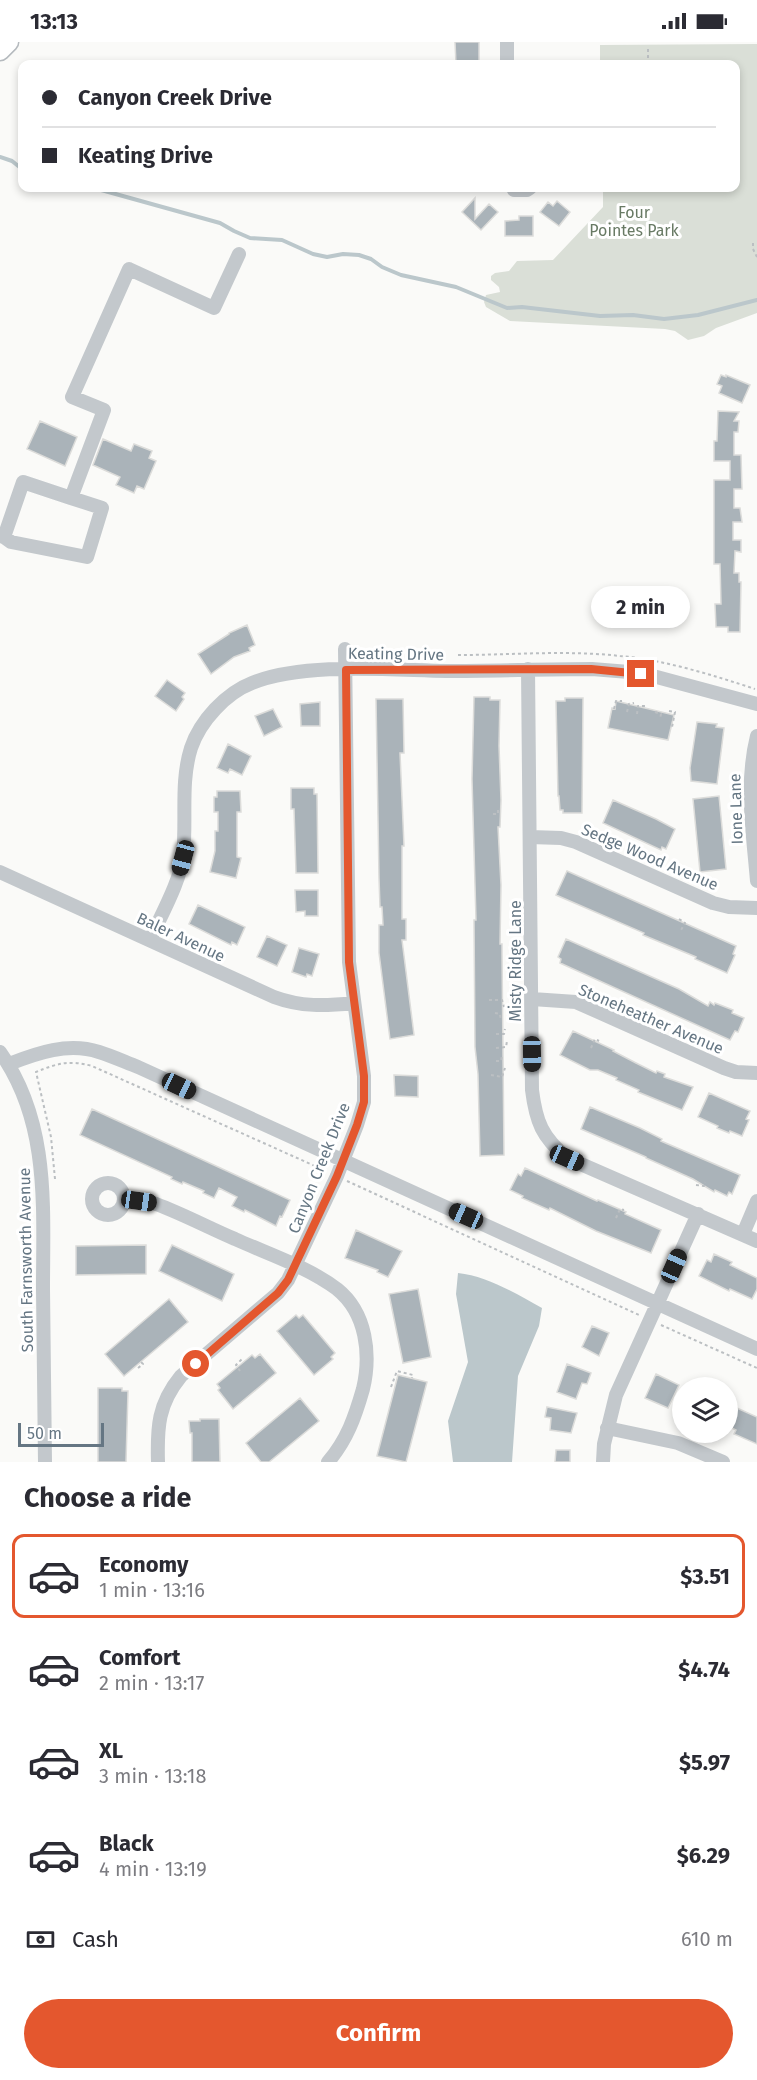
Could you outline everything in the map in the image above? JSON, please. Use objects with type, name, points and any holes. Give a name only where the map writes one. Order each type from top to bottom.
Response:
[{"type":"main road","points":[[0,51],[9,42]]},
{"type":"street","points":[[507,42],[507,60]]},
{"type":"street","points":[[71,498],[104,410],[72,397],[129,269],[214,308],[239,255]]},
{"type":"street","points":[[23,482],[71,498],[102,508],[87,558],[11,542],[2,537],[23,482]]},
{"type":"street","name":"Canyon Creek Drive","points":[[158,1462],[159,1420],[171,1389],[181,1376],[278,1293],[295,1266],[343,1160],[364,1102],[364,1076],[349,962],[345,649]]},
{"type":"street","name":"Keating Drive","points":[[150,940],[179,873],[183,858],[183,790],[192,746],[214,711],[230,696],[250,683],[294,672],[346,670],[528,669],[628,672],[652,676],[757,704]]},
{"type":"street","name":"Misty Ridge Lane","points":[[528,669],[532,1089],[534,1110],[541,1129],[552,1146],[567,1158],[757,1240]]},
{"type":"street","name":"Ione Lane","points":[[757,735],[750,773],[757,881]]},
{"type":"street","name":"Sedge Wood Avenue","points":[[530,837],[561,838],[576,842],[712,903],[729,908],[757,908]]},
{"type":"street","name":"Baler Avenue","points":[[0,872],[274,998],[315,1006],[354,1004]]},
{"type":"street","name":"Stoneheather Avenue","points":[[532,999],[576,1002],[724,1068],[757,1074]]},
{"type":"street","points":[[9,1064],[46,1051],[64,1048],[98,1051],[149,1072],[757,1349]]},
{"type":"street","name":"South Farnsworth Avenue","points":[[0,1052],[18,1080],[28,1105],[41,1166],[45,1462]]},
{"type":"street","points":[[124,1199],[154,1203],[295,1266],[337,1290],[357,1314],[365,1338],[368,1360],[366,1378],[350,1431],[340,1449],[328,1462]]},
{"type":"street","points":[[743,1234],[757,1201]]},
{"type":"street","points":[[603,1462],[607,1428],[616,1395],[698,1214]]},
{"type":"street","points":[[607,1428],[678,1443],[723,1462]]},
{"type":"path","points":[[648,49],[648,60]]},
{"type":"path","points":[[753,243],[757,257]]},
{"type":"path","points":[[614,709],[617,700],[622,701]]},
{"type":"path","points":[[627,712],[629,704],[634,703]]},
{"type":"path","points":[[637,714],[638,706],[645,706]]},
{"type":"path","points":[[669,711],[675,712],[676,715],[672,727]]},
{"type":"path","points":[[655,712],[660,713],[660,719]]},
{"type":"path","points":[[493,814],[498,814],[498,807]]},
{"type":"path","points":[[679,919],[685,923],[681,930]]},
{"type":"path","points":[[489,1000],[502,999],[504,1006]]},
{"type":"path","points":[[495,1014],[500,1014],[501,1021]]},
{"type":"path","points":[[496,1034],[504,1034],[505,1029]]},
{"type":"path","points":[[591,1048],[595,1039],[599,1041]]},
{"type":"path","points":[[496,1048],[506,1047],[507,1041]]},
{"type":"path","points":[[496,1061],[501,1061],[502,1055]]},
{"type":"path","points":[[36,1072],[55,1064],[75,1061],[92,1066],[326,1172]]},
{"type":"path","points":[[491,1075],[502,1077],[505,1074],[505,1068]]},
{"type":"path","points":[[347,1181],[638,1314]]},
{"type":"path","points":[[696,1185],[704,1186],[705,1182]]},
{"type":"path","points":[[616,1218],[620,1209],[624,1210]]},
{"type":"path","points":[[663,1325],[757,1368]]},
{"type":"path","points":[[240,1371],[236,1365],[242,1359]]},
{"type":"path","points":[[138,1368],[143,1364],[141,1362]]},
{"type":"path","points":[[391,1387],[397,1371],[413,1375],[412,1378]]},
{"type":"green space","name":"Four Pointes Park","points":[[757,44],[757,313],[716,328],[704,336],[688,340],[675,331],[665,329],[510,321],[486,307],[484,302],[486,295],[500,292],[499,287],[491,280],[491,276],[495,273],[509,271],[517,261],[553,260],[603,207],[603,192],[740,192],[740,60],[600,60],[600,45]]},
{"type":"shaded area","points":[[458,1273],[491,1282],[542,1308],[539,1326],[518,1376],[512,1462],[453,1462],[448,1421],[468,1362],[456,1294]]},
{"type":"building","points":[[455,42],[479,42],[479,60],[456,60]]},
{"type":"building","points":[[475,198],[475,219],[489,204],[498,212],[481,230],[462,212]]},
{"type":"building","points":[[557,201],[570,212],[559,226],[540,212],[548,202],[553,206]]},
{"type":"building","points":[[519,216],[533,216],[533,236],[505,236],[505,221],[519,220]]},
{"type":"building","points":[[721,375],[750,385],[742,403],[719,393],[722,386],[717,384]]},
{"type":"building","points":[[718,411],[739,412],[734,421],[739,421],[738,432],[734,432],[734,455],[741,455],[742,489],[734,489],[734,508],[740,508],[742,522],[733,522],[733,540],[741,540],[741,552],[735,551],[734,573],[739,573],[739,582],[741,582],[740,632],[728,632],[728,627],[716,627],[715,604],[721,604],[720,564],[714,564],[714,480],[730,480],[730,461],[714,461]]},
{"type":"building","points":[[40,421],[77,437],[65,466],[27,449]]},
{"type":"building","points":[[103,439],[131,451],[134,444],[152,451],[149,458],[156,461],[144,489],[137,486],[134,493],[116,485],[120,477],[93,465]]},
{"type":"building","points":[[247,625],[255,645],[249,648],[250,651],[234,657],[211,674],[198,654],[229,633]]},
{"type":"building","points":[[167,680],[185,693],[176,711],[155,696]]},
{"type":"building","points":[[474,697],[490,697],[490,700],[500,700],[501,800],[500,827],[498,827],[501,885],[504,1155],[480,1156],[475,1047],[474,920],[476,920],[472,779]]},
{"type":"building","points":[[565,698],[583,698],[582,813],[563,813],[563,810],[560,810],[556,701],[565,701]]},
{"type":"building","points":[[376,699],[403,699],[404,753],[400,753],[404,846],[402,846],[402,919],[406,919],[406,940],[402,940],[414,1035],[390,1039],[379,953],[379,925],[383,925],[379,878]]},
{"type":"building","points":[[616,701],[674,715],[668,740],[608,728],[612,708],[615,709]]},
{"type":"building","points":[[320,702],[320,726],[301,726],[300,704]]},
{"type":"building","points":[[273,709],[282,727],[264,736],[255,716]]},
{"type":"building","points":[[697,722],[717,724],[716,727],[724,728],[717,784],[691,781],[690,768]]},
{"type":"building","points":[[228,744],[251,756],[242,775],[230,769],[228,773],[217,768]]},
{"type":"building","points":[[291,788],[314,788],[314,794],[317,794],[318,873],[296,873]]},
{"type":"building","points":[[217,791],[240,791],[241,812],[237,812],[237,857],[241,858],[236,878],[210,872],[215,851],[215,831],[218,831],[218,812],[214,812],[214,797],[217,797]]},
{"type":"building","points":[[719,796],[726,869],[700,872],[693,799]]},
{"type":"building","points":[[613,800],[675,829],[666,849],[662,847],[661,850],[603,823]]},
{"type":"building","points":[[567,871],[736,946],[733,954],[735,955],[727,973],[695,959],[696,957],[643,935],[644,933],[556,895]]},
{"type":"building","points":[[295,890],[318,890],[318,916],[305,916],[305,911],[296,912]]},
{"type":"building","points":[[198,905],[245,927],[237,945],[232,942],[231,945],[189,924]]},
{"type":"building","points":[[267,936],[287,945],[277,966],[257,957]]},
{"type":"building","points":[[566,939],[679,989],[708,1006],[710,1002],[733,1010],[732,1013],[744,1018],[738,1032],[735,1031],[730,1040],[560,963],[561,959],[558,957]]},
{"type":"building","points":[[299,948],[319,954],[312,976],[307,974],[306,977],[292,972]]},
{"type":"building","points":[[573,1031],[656,1073],[657,1071],[665,1074],[664,1077],[693,1087],[682,1110],[638,1092],[639,1090],[616,1080],[617,1078],[598,1070],[590,1070],[560,1055]]},
{"type":"building","points":[[394,1075],[418,1076],[418,1097],[395,1096]]},
{"type":"building","points":[[709,1093],[750,1111],[742,1136],[717,1128],[718,1126],[698,1117]]},
{"type":"building","points":[[590,1107],[740,1175],[732,1194],[729,1192],[727,1196],[715,1190],[714,1192],[693,1179],[581,1129]]},
{"type":"building","points":[[92,1109],[290,1200],[282,1217],[280,1216],[276,1226],[232,1206],[237,1197],[219,1188],[214,1198],[203,1193],[204,1191],[183,1182],[182,1184],[171,1179],[172,1177],[80,1135]]},
{"type":"building","points":[[525,1168],[626,1212],[625,1214],[661,1230],[651,1253],[522,1198],[523,1196],[510,1190],[518,1174],[521,1176]]},
{"type":"building","points":[[356,1230],[402,1251],[388,1277],[377,1272],[378,1270],[345,1258]]},
{"type":"building","points":[[146,1245],[146,1274],[76,1275],[76,1246]]},
{"type":"building","points":[[172,1245],[234,1274],[222,1301],[159,1271]]},
{"type":"building","points":[[714,1254],[732,1262],[730,1265],[757,1278],[757,1289],[752,1299],[730,1289],[729,1291],[699,1276],[707,1260],[711,1262]]},
{"type":"building","points":[[418,1289],[431,1357],[403,1363],[389,1294]]},
{"type":"building","points":[[169,1299],[188,1322],[124,1376],[105,1354]]},
{"type":"building","points":[[296,1315],[299,1318],[303,1315],[335,1353],[331,1357],[333,1359],[314,1375],[277,1331]]},
{"type":"building","points":[[592,1326],[609,1333],[599,1356],[582,1347]]},
{"type":"building","points":[[260,1354],[276,1373],[233,1409],[218,1390],[220,1388],[217,1384],[252,1355],[255,1358]]},
{"type":"building","points":[[567,1364],[591,1373],[587,1384],[582,1383],[576,1399],[557,1392]]},
{"type":"building","points":[[656,1374],[672,1382],[672,1400],[668,1408],[645,1398]]},
{"type":"building","points":[[398,1375],[427,1382],[406,1462],[377,1456]]},
{"type":"building","points":[[98,1388],[122,1388],[122,1391],[128,1391],[126,1462],[98,1462]]},
{"type":"building","points":[[300,1398],[319,1421],[269,1462],[261,1462],[246,1443]]},
{"type":"building","points":[[547,1407],[577,1413],[571,1433],[550,1430],[551,1418],[545,1417]]},
{"type":"building","points":[[738,1408],[757,1417],[757,1444],[738,1436]]},
{"type":"building","points":[[200,1419],[219,1419],[220,1462],[192,1462],[192,1433],[190,1433],[189,1421],[200,1421]]},
{"type":"building","points":[[556,1450],[570,1450],[570,1462],[555,1462]]},
{"type":"waterway","points":[[0,157],[18,166]]},
{"type":"waterway","points":[[108,192],[220,223],[250,238],[282,240],[313,254],[327,257],[343,254],[359,255],[401,275],[456,287],[507,308],[522,307],[600,316],[633,315],[664,319],[698,315],[757,300]]},
{"type":"route","points":[[196,1364],[278,1293],[288,1280],[337,1176],[364,1102],[364,1076],[349,962],[346,670],[591,669],[641,674]]}]
